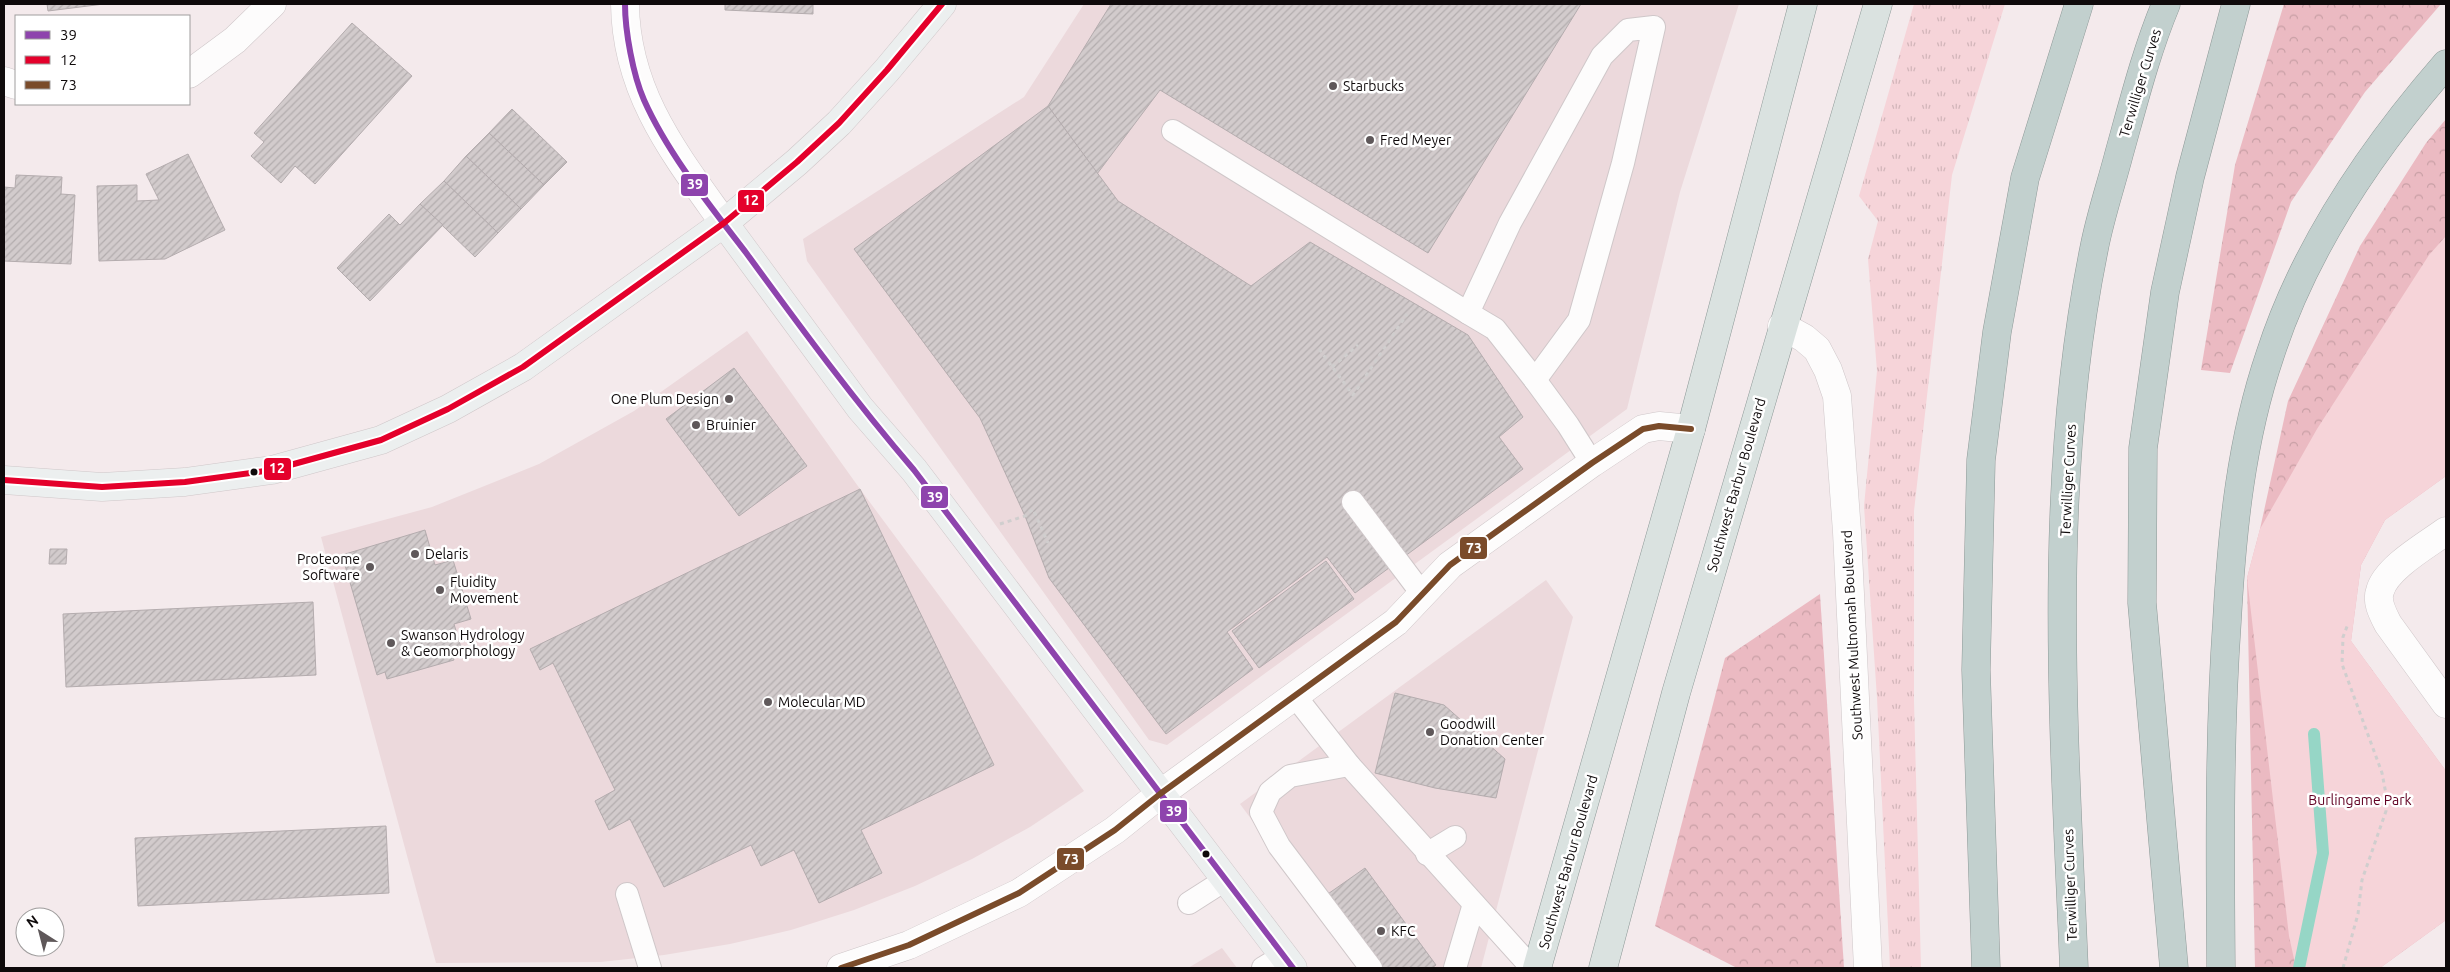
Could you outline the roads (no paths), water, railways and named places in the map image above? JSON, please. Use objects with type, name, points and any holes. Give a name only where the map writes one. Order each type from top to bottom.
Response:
[{"type":"highway","points":[[1986,968],[1976,670],[1981,460],[1997,332],[2025,178],[2079,4]]},
{"type":"highway","name":"Terwilliger Curves","points":[[2074,968],[2063,703],[2066,476],[2077,363],[2094,248],[2124,134],[2157,24],[2166,4]]},
{"type":"highway","points":[[2174,968],[2142,603],[2143,448],[2165,292],[2190,177],[2236,4]]},
{"type":"highway","points":[[2221,968],[2223,679],[2230,574],[2240,480],[2254,408],[2273,346],[2289,304],[2312,254],[2354,184],[2380,147],[2417,97],[2446,64]]},
{"type":"main road","points":[[4,480],[102,487],[185,482],[272,470],[381,440],[448,409],[523,367],[724,223],[797,162],[839,122],[887,70],[942,4]]},
{"type":"main road","name":"Southwest Barbur Boulevard","points":[[1538,968],[1691,429],[1803,4]]},
{"type":"main road","name":"Southwest Barbur Boulevard","points":[[1603,968],[1676,693],[1782,326],[1878,4]]},
{"type":"main road","points":[[724,223],[860,408],[920,478],[1225,880],[1280,964]]},
{"type":"street","points":[[190,73],[235,40],[272,4]]},
{"type":"street","points":[[625,4],[630,43],[644,98],[672,148],[724,223]]},
{"type":"street","name":"Southwest Multnomah Boulevard","points":[[1782,326],[1804,338],[1817,349],[1828,370],[1837,396],[1846,522],[1868,968]]},
{"type":"street","points":[[841,968],[909,945],[1019,894],[1115,830],[1160,794],[1396,622],[1450,565],[1592,463],[1643,430],[1659,426],[1691,429]]},
{"type":"street","points":[[2446,532],[2397,567],[2385,580],[2379,592],[2380,610],[2388,624],[2446,704]]},
{"type":"lane","points":[[1468,313],[1510,224],[1602,56],[1628,30],[1654,28],[1623,163],[1579,320],[1535,380]]},
{"type":"lane","points":[[1173,131],[1495,329],[1568,425],[1592,463]]},
{"type":"lane","points":[[1353,502],[1423,595]]},
{"type":"lane","points":[[1295,696],[1349,765],[1427,854],[1532,968]]},
{"type":"lane","points":[[1349,765],[1290,776],[1270,792],[1261,812],[1279,846],[1371,968]]},
{"type":"lane","points":[[1427,854],[1455,837]]},
{"type":"lane","points":[[1189,903],[1225,880]]},
{"type":"lane","points":[[627,894],[650,968]]},
{"type":"lane","points":[[1455,968],[1474,904]]},
{"type":"waterway","points":[[2299,968],[2323,853],[2314,734]]},
{"type":"place","name":"Starbucks","points":[[1333,86]]},
{"type":"place","name":"Fred Meyer","points":[[1370,140]]},
{"type":"place","name":"One Plum Design","points":[[729,399]]},
{"type":"place","name":"Bruinier","points":[[696,425]]},
{"type":"place","name":"Delaris","points":[[415,554]]},
{"type":"place","name":"Proteome Software","points":[[370,567]]},
{"type":"place","name":"Fluidity Movement","points":[[440,590]]},
{"type":"place","name":"Swanson Hydrology & Geomorphology","points":[[391,643]]},
{"type":"place","name":"Molecular MD","points":[[768,702]]},
{"type":"place","name":"Goodwill Donation Center","points":[[1430,732]]},
{"type":"place","name":"KFC","points":[[1381,931]]},
{"type":"park label","name":"Burlingame Park","points":[[2360,800]]}]
